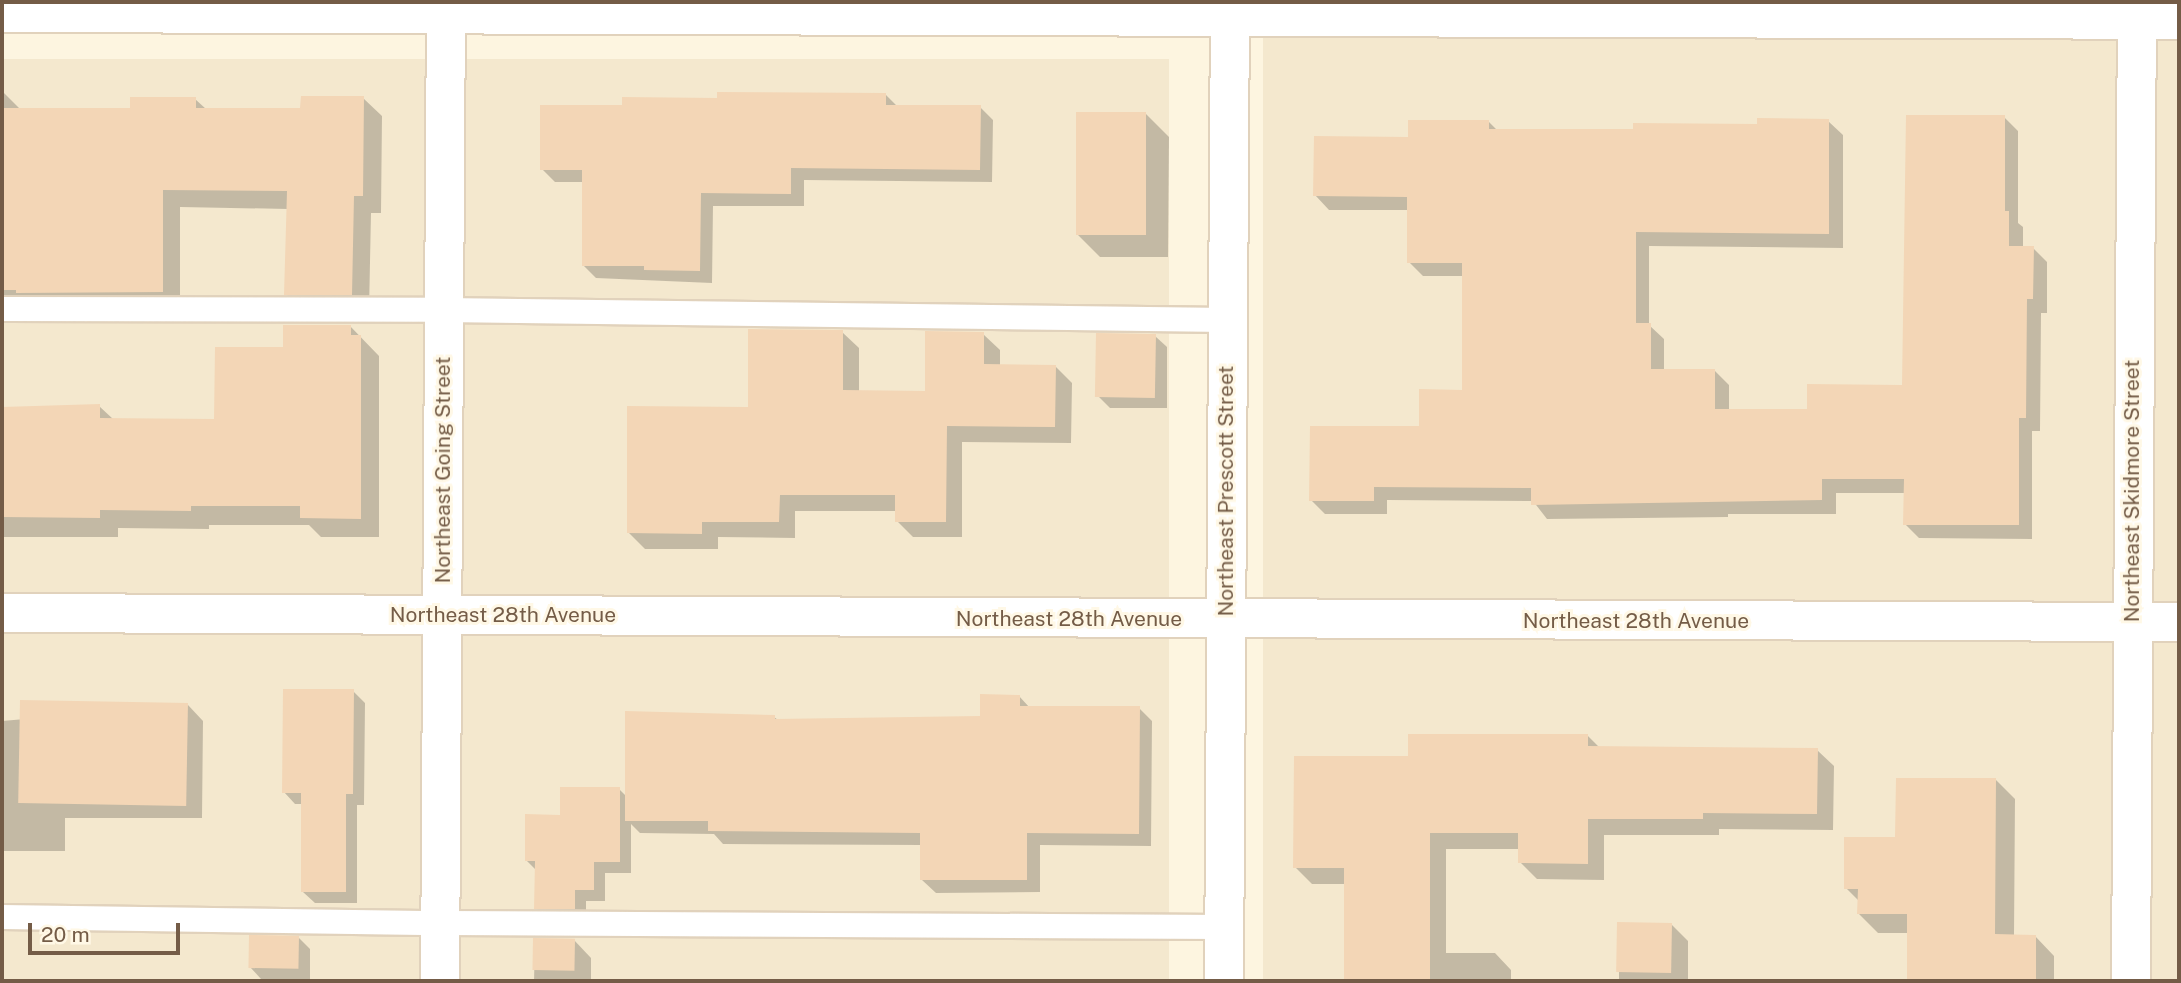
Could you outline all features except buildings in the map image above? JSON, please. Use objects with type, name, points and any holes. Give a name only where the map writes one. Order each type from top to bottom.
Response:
[{"type":"street","points":[[2,13],[446,7],[1230,8],[2137,11],[2179,20]]},
{"type":"street","name":"Northeast Going Street","points":[[440,981],[446,7]]},
{"type":"street","name":"Northeast Prescott Street","points":[[1224,981],[1230,8]]},
{"type":"street","name":"Northeast Skidmore Street","points":[[2130,981],[2137,11]]},
{"type":"street","name":"Northeast 28th Avenue","points":[[2,613],[2179,622]]},
{"type":"lane","points":[[2,309],[444,310],[1227,320]]},
{"type":"lane","points":[[2,917],[441,923],[1224,927]]},
{"type":"shaded area","points":[[1263,2],[2179,2],[2179,981],[1263,981]]},
{"type":"shaded area","points":[[2,59],[1169,59],[1169,981],[2,981]]}]
